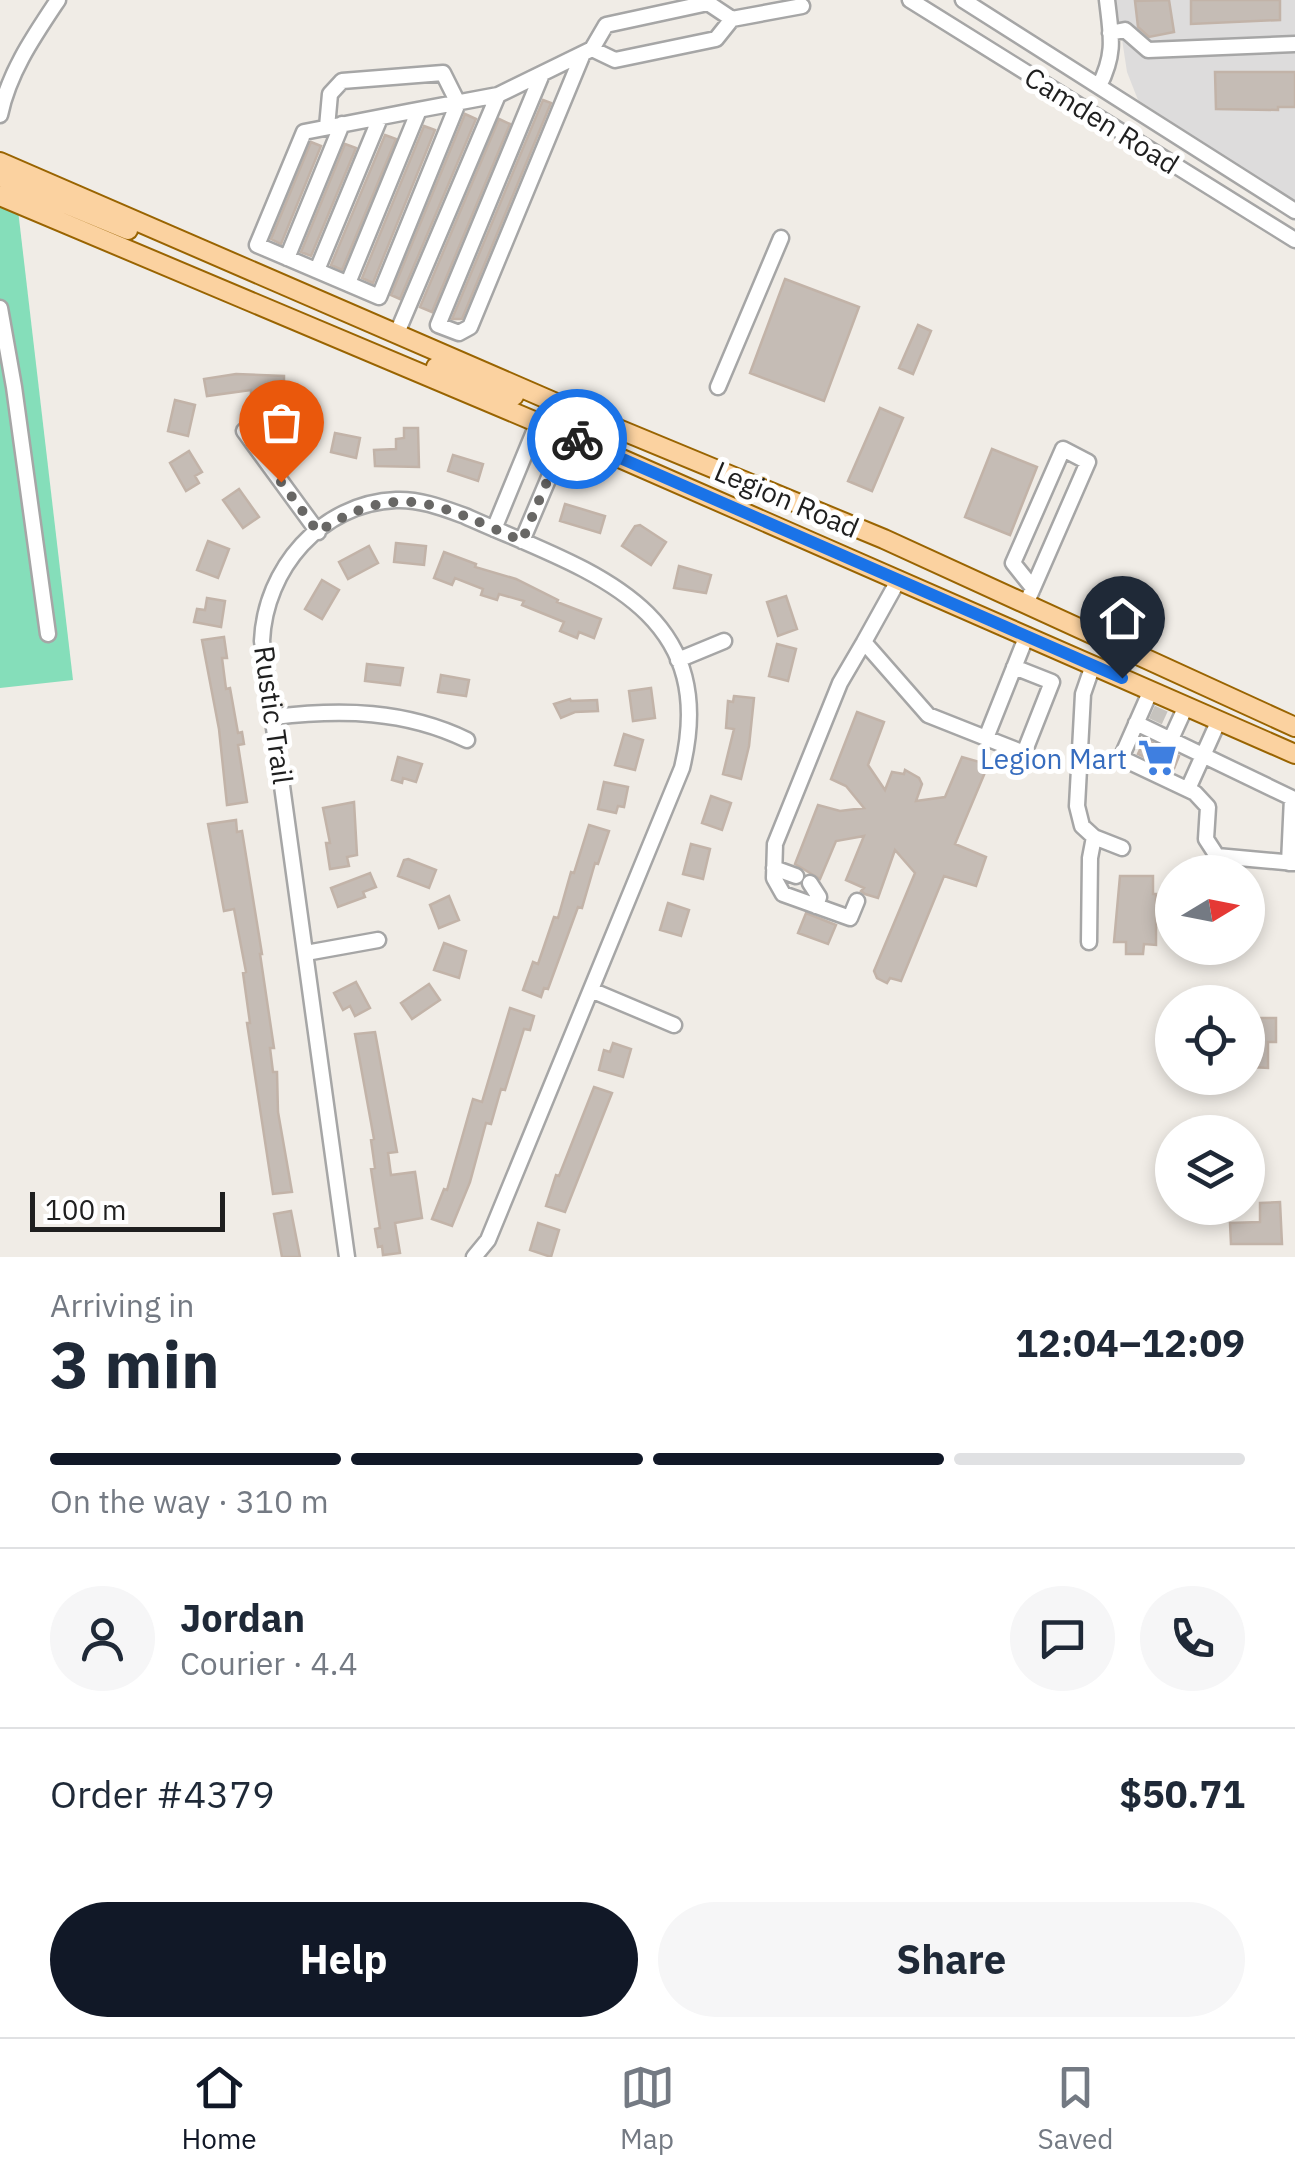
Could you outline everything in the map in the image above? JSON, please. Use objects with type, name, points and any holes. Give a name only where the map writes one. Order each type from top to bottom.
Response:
[{"type":"main road","name":"Legion Road","points":[[0,162],[537,394],[1030,596],[1295,727]]},
{"type":"main road","points":[[0,177],[162,244],[190,244]]},
{"type":"main road","name":"Legion Road","points":[[0,196],[567,434],[1093,664],[1158,710],[1186,706],[1295,754]]},
{"type":"main road","points":[[294,320],[316,319],[525,400],[537,394]]},
{"type":"main road","points":[[538,422],[546,415],[557,416],[676,462],[690,458]]},
{"type":"street","points":[[0,115],[5,92],[28,44],[58,0]]},
{"type":"street","name":"Camden Road","points":[[910,0],[1295,240]]},
{"type":"street","name":"Camden Road","points":[[963,0],[1295,211]]},
{"type":"street","points":[[1098,86],[1110,64],[1107,0]]},
{"type":"street","points":[[542,74],[438,326],[459,333],[470,327],[587,53],[606,26],[708,4],[732,19]]},
{"type":"street","points":[[287,258],[334,126],[330,94],[342,82],[443,74],[458,103],[379,296],[348,284],[317,270],[287,258],[257,245],[304,132],[334,126],[380,118],[419,110],[458,103],[498,96],[587,53],[614,60],[716,40],[732,19],[802,6]]},
{"type":"street","points":[[1110,32],[1125,30],[1148,50],[1295,44]]},
{"type":"street","points":[[398,334],[498,96]]},
{"type":"street","points":[[348,284],[419,110]]},
{"type":"street","points":[[317,270],[380,118]]},
{"type":"street","points":[[718,387],[781,238]]},
{"type":"street","points":[[0,308],[48,634]]},
{"type":"street","points":[[494,529],[538,422]]},
{"type":"street","points":[[244,431],[318,532]]},
{"type":"street","points":[[522,541],[567,434]]},
{"type":"street","points":[[1063,449],[1088,462],[1030,596],[1012,563],[1063,449]]},
{"type":"street","name":"Rustic Trail","points":[[347,1257],[262,640],[263,617],[276,578],[302,545],[356,509],[396,500],[440,506],[619,587],[650,615],[678,660],[689,703],[682,768],[488,1240],[474,1257]]},
{"type":"street","points":[[857,901],[850,918],[783,894],[774,878],[775,844],[840,683],[899,580]]},
{"type":"street","points":[[986,738],[1026,635]]},
{"type":"street","points":[[678,660],[724,641]]},
{"type":"street","points":[[864,642],[928,714],[1024,753],[1052,682],[1014,666]]},
{"type":"street","points":[[1093,664],[1083,694],[1077,806],[1082,826],[1094,837],[1122,848]]},
{"type":"street","points":[[1136,723],[1292,798],[1292,863],[1216,856],[1206,840],[1208,807],[1188,790],[1121,758],[1136,723],[1158,710],[1186,706]]},
{"type":"street","points":[[1158,710],[1171,740]]},
{"type":"street","points":[[274,717],[313,712],[386,715],[419,721],[467,740]]},
{"type":"street","points":[[1188,790],[1219,720]]},
{"type":"street","points":[[1089,942],[1094,837]]},
{"type":"street","points":[[774,868],[803,880],[820,896],[816,906]]},
{"type":"street","points":[[306,953],[378,940]]},
{"type":"street","points":[[590,990],[674,1025]]},
{"type":"shaded area","points":[[1116,0],[1295,0],[1295,202],[1138,100],[1127,72]]},
{"type":"green space","points":[[0,203],[18,210],[73,680],[0,688]]},
{"type":"building","points":[[1169,0],[1174,32],[1149,37],[1138,27],[1135,1]]},
{"type":"building","points":[[1191,0],[1280,0],[1280,20],[1191,24]]},
{"type":"building","points":[[1215,72],[1295,72],[1295,107],[1216,109]]},
{"type":"building","points":[[543,100],[551,103],[462,319],[452,319]]},
{"type":"building","points":[[465,114],[476,119],[400,299],[391,295]]},
{"type":"building","points":[[499,119],[510,124],[432,312],[420,307]]},
{"type":"building","points":[[424,126],[435,130],[373,283],[362,278]]},
{"type":"building","points":[[385,135],[396,139],[342,270],[331,265]]},
{"type":"building","points":[[311,142],[321,146],[281,244],[271,239]]},
{"type":"building","points":[[345,144],[356,148],[311,256],[301,252]]},
{"type":"building","points":[[785,279],[859,307],[824,401],[750,373]]},
{"type":"building","points":[[918,325],[931,331],[913,374],[899,368]]},
{"type":"building","points":[[236,374],[284,376],[284,394],[251,394],[251,390],[207,396],[204,379]]},
{"type":"building","points":[[304,396],[320,424],[303,434],[287,406]]},
{"type":"building","points":[[175,400],[195,405],[188,436],[168,431]]},
{"type":"building","points":[[880,408],[903,418],[872,491],[848,481]]},
{"type":"building","points":[[404,428],[418,428],[419,467],[375,466],[374,450],[396,449],[396,439],[404,438]]},
{"type":"building","points":[[335,433],[360,438],[356,458],[331,452]]},
{"type":"building","points":[[992,449],[1037,467],[1010,535],[965,517]]},
{"type":"building","points":[[189,451],[202,472],[195,476],[199,483],[186,491],[170,463]]},
{"type":"building","points":[[453,455],[483,464],[478,481],[448,471]]},
{"type":"building","points":[[239,489],[259,517],[243,528],[223,500]]},
{"type":"building","points":[[565,504],[605,516],[600,533],[560,521]]},
{"type":"building","points":[[640,525],[666,542],[651,565],[622,546],[635,526]]},
{"type":"building","points":[[208,541],[229,549],[218,578],[197,570]]},
{"type":"building","points":[[396,543],[426,546],[424,565],[394,562]]},
{"type":"building","points":[[369,546],[378,563],[348,579],[339,562]]},
{"type":"building","points":[[444,552],[476,564],[475,567],[516,579],[557,602],[601,619],[594,638],[579,632],[577,638],[560,631],[564,622],[522,605],[524,601],[499,594],[497,600],[481,595],[483,589],[455,578],[452,585],[434,578]]},
{"type":"building","points":[[679,566],[711,575],[706,593],[674,588]]},
{"type":"building","points":[[322,580],[339,590],[322,619],[305,609]]},
{"type":"building","points":[[786,596],[797,629],[778,636],[767,602]]},
{"type":"building","points":[[207,598],[225,601],[221,627],[194,622],[197,609],[205,610]]},
{"type":"building","points":[[224,637],[226,689],[230,688],[238,733],[242,732],[244,744],[238,745],[247,802],[227,805],[219,729],[202,640]]},
{"type":"building","points":[[777,644],[796,649],[788,681],[769,676]]},
{"type":"building","points":[[367,664],[403,668],[400,685],[365,681]]},
{"type":"building","points":[[441,675],[469,680],[466,696],[438,692]]},
{"type":"building","points":[[651,688],[655,718],[633,721],[629,691]]},
{"type":"building","points":[[734,696],[754,698],[741,779],[723,774],[734,729],[726,728],[728,701],[733,702]]},
{"type":"building","points":[[570,699],[597,700],[598,711],[575,712],[561,718],[554,704]]},
{"type":"building","points":[[857,712],[884,722],[868,765],[885,790],[892,772],[904,774],[905,770],[922,784],[916,801],[945,797],[962,757],[983,763],[986,770],[955,844],[986,857],[976,886],[944,876],[901,981],[890,978],[887,983],[877,978],[874,971],[915,873],[895,850],[878,898],[865,894],[861,891],[864,888],[846,880],[864,836],[836,841],[820,879],[795,864],[818,805],[840,811],[864,808],[846,786],[831,779]]},
{"type":"building","points":[[624,734],[643,740],[635,770],[615,765]]},
{"type":"building","points":[[1145,739],[1179,756],[1173,771],[1138,754]]},
{"type":"building","points":[[398,757],[422,764],[416,782],[392,780]]},
{"type":"building","points":[[604,782],[628,787],[624,807],[618,806],[616,813],[598,809]]},
{"type":"building","points":[[711,796],[731,803],[722,830],[702,823]]},
{"type":"building","points":[[354,802],[357,855],[347,857],[349,866],[330,869],[323,808]]},
{"type":"building","points":[[236,820],[237,832],[242,831],[262,954],[274,1048],[270,1048],[273,1072],[277,1072],[278,1112],[292,1192],[273,1194],[247,1023],[243,973],[246,972],[234,909],[224,911],[208,824]]},
{"type":"building","points":[[589,825],[609,831],[582,908],[578,907],[548,989],[544,988],[541,997],[523,990],[533,962],[538,964],[554,917],[558,918]]},
{"type":"building","points":[[691,844],[710,849],[703,879],[683,874]]},
{"type":"building","points":[[408,859],[436,870],[429,888],[398,876]]},
{"type":"building","points":[[370,873],[376,887],[363,892],[365,897],[338,907],[331,888]]},
{"type":"building","points":[[1120,876],[1153,876],[1155,945],[1144,944],[1143,954],[1126,954],[1126,942],[1114,942]]},
{"type":"building","points":[[449,896],[459,920],[439,928],[430,905]]},
{"type":"building","points":[[668,903],[689,910],[681,936],[660,930]]},
{"type":"building","points":[[806,913],[836,925],[828,944],[798,933]]},
{"type":"building","points":[[444,943],[466,951],[459,978],[434,970]]},
{"type":"building","points":[[356,982],[370,1008],[355,1016],[350,1006],[343,1010],[334,993]]},
{"type":"building","points":[[429,984],[440,1000],[412,1019],[401,1003]]},
{"type":"building","points":[[510,1008],[534,1016],[530,1030],[524,1029],[491,1124],[486,1123],[470,1182],[452,1226],[432,1219],[444,1189],[447,1190],[473,1099],[482,1102]]},
{"type":"building","points":[[1265,1018],[1276,1018],[1276,1042],[1268,1042],[1268,1068]]},
{"type":"building","points":[[375,1032],[397,1152],[388,1153],[391,1175],[415,1172],[422,1218],[395,1223],[400,1253],[383,1255],[375,1229],[380,1228],[371,1169],[375,1168],[371,1140],[374,1139],[355,1034]]},
{"type":"building","points":[[613,1043],[631,1049],[623,1077],[599,1070],[604,1050],[610,1052]]},
{"type":"building","points":[[594,1087],[612,1093],[565,1212],[546,1206]]},
{"type":"building","points":[[1280,1202],[1282,1244],[1231,1244],[1230,1225],[1265,1225],[1265,1203]]},
{"type":"building","points":[[291,1211],[300,1257],[282,1257],[274,1214]]},
{"type":"building","points":[[538,1223],[559,1230],[551,1257],[530,1250]]},
{"type":"tunnel","points":[[1152,712],[1165,718]]},
{"type":"way so far","points":[[281,482],[318,532],[356,509],[396,500],[440,506],[522,541],[567,434],[577,439]]},
{"type":"place","name":"Legion Mart","points":[[1157,758]]},
{"type":"route","points":[[577,439],[1122,678]]}]
